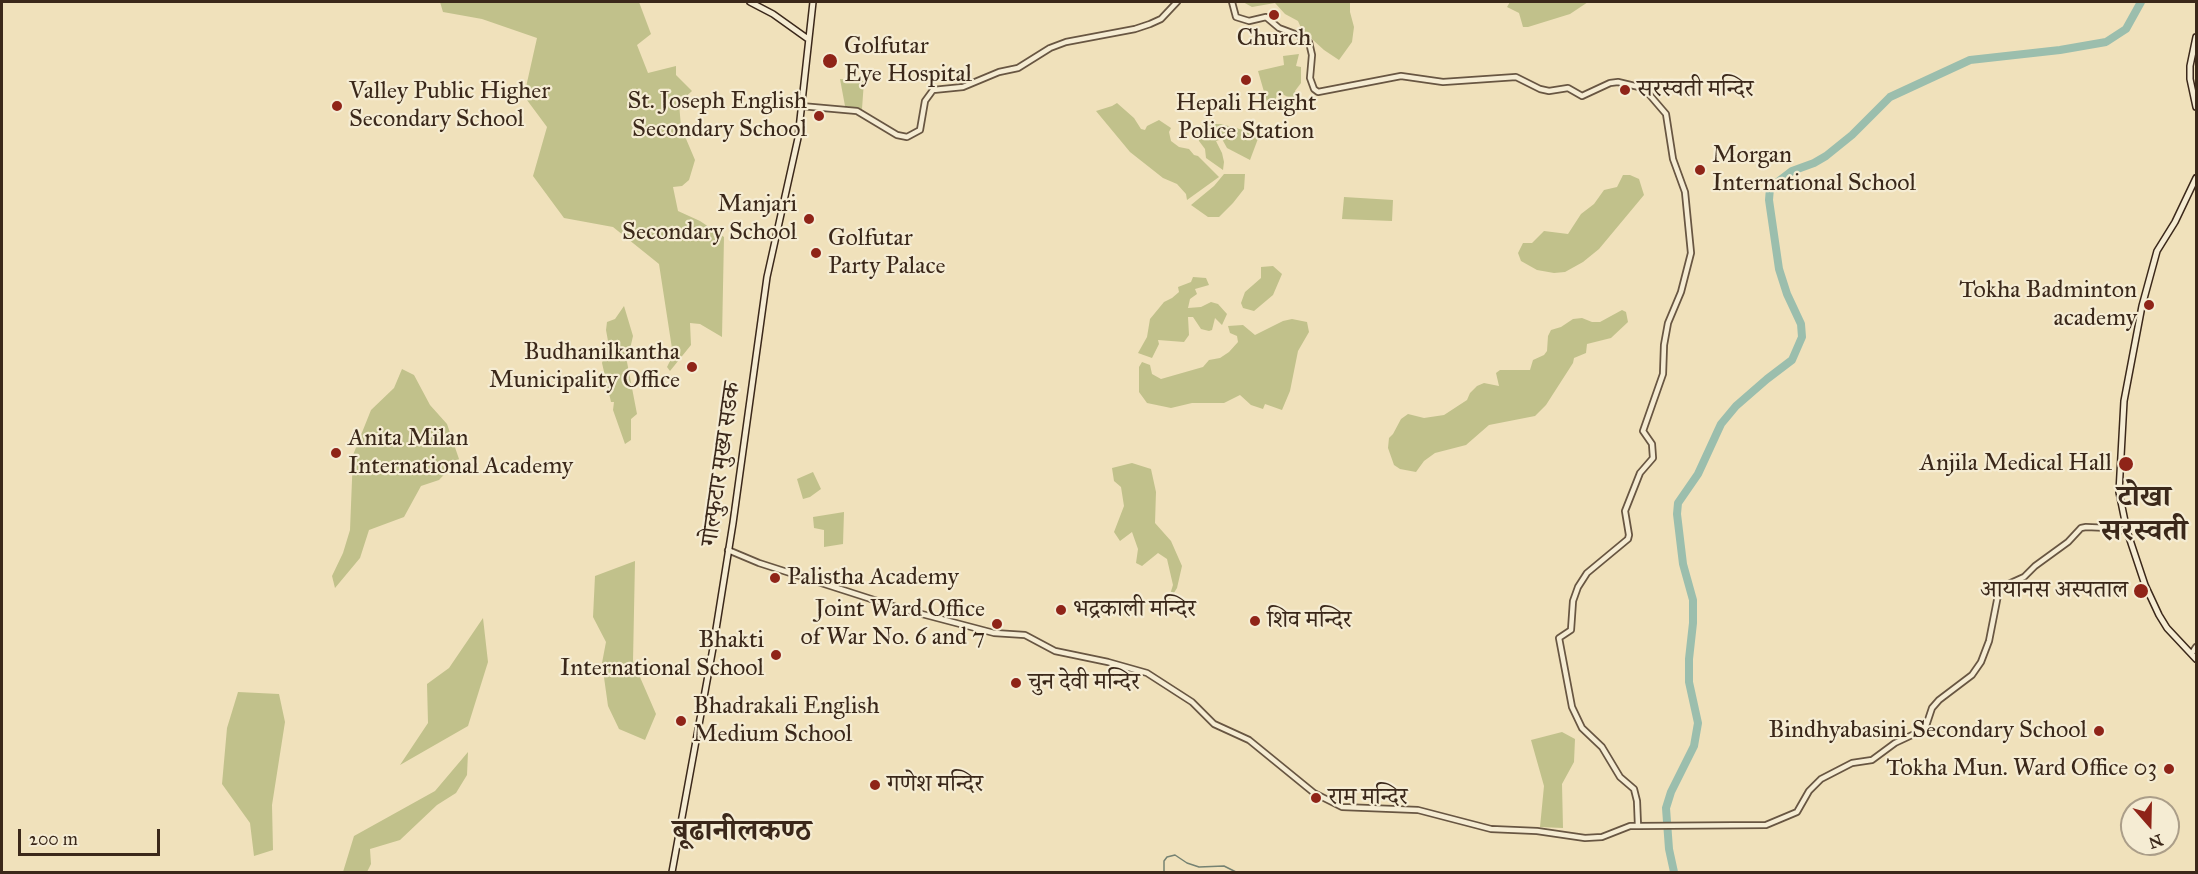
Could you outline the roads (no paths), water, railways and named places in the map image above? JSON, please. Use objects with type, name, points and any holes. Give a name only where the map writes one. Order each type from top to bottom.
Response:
[{"type":"main road","points":[[750,2],[773,14],[808,39]]},
{"type":"main road","name":"गोल्फुटार मुख्य सडक","points":[[672,873],[713,648],[767,277],[798,138],[813,2]]},
{"type":"main road","points":[[2196,37],[2190,66],[2190,79],[2196,107]]},
{"type":"main road","points":[[2196,178],[2179,215],[2156,255],[2141,311],[2123,406],[2119,492],[2127,531],[2145,585],[2167,628],[2192,652],[2196,659]]},
{"type":"street","points":[[801,106],[857,111],[897,135],[907,137],[920,130],[925,101],[933,90],[963,87],[999,72],[1018,68],[1050,48],[1066,42],[1136,29],[1150,24],[1161,19],[1178,2]]},
{"type":"street","points":[[1232,2],[1236,17],[1249,21],[1266,17],[1279,28],[1309,42],[1312,55],[1310,78],[1314,89],[1318,92],[1401,76],[1443,82],[1516,77],[1544,90],[1568,88],[1582,96],[1610,83],[1618,82],[1639,87],[1648,93],[1666,114],[1673,159],[1684,192],[1690,253],[1682,292],[1668,322],[1663,374],[1643,431],[1652,444],[1653,458],[1640,473],[1625,511],[1628,539],[1587,573],[1573,601],[1571,630],[1559,638],[1572,707],[1582,728],[1602,747],[1620,777],[1634,789],[1638,825]]},
{"type":"street","points":[[728,550],[759,563],[880,602],[994,633],[1025,635],[1055,651],[1147,673],[1192,702],[1214,724],[1249,740],[1314,794],[1342,807],[1418,810],[1491,829],[1537,831],[1585,838],[1602,837],[1638,825],[1746,824],[1755,826],[1772,823],[1797,812],[1809,791],[1821,779],[1850,764],[1872,760],[1900,740],[1925,729],[1932,708],[1972,675],[1981,662],[1989,641],[1999,590],[2002,587],[2024,577],[2029,570],[2068,542],[2081,528],[2086,526],[2127,531]]},
{"type":"street","points":[[2192,652],[2196,647]]},
{"type":"waterway","points":[[1674,872],[1669,849],[1666,808],[1671,792],[1694,746],[1698,723],[1689,682],[1693,600],[1683,564],[1677,514],[1678,503],[1698,474],[1721,424],[1736,406],[1792,360],[1802,337],[1801,324],[1787,294],[1779,269],[1769,200],[1770,188],[1792,171],[1826,156],[1852,135],[1890,97],[1970,60],[2060,50],[2106,42],[2126,29],[2141,2]]},
{"type":"waterway","points":[[1164,872],[1164,861],[1167,857],[1175,855],[1199,867],[1224,866],[1236,872]]},
{"type":"place","name":"Church","points":[[1274,15]]},
{"type":"place","name":"Golfutar Eye Hospital","points":[[830,61]]},
{"type":"place","name":"Hepali Height Police Station","points":[[1246,80]]},
{"type":"place","name":"सरस्वती मन्दिर","points":[[1625,90]]},
{"type":"place","name":"Valley Public Higher Secondary School","points":[[337,106]]},
{"type":"place","name":"St. Joseph English Secondary School","points":[[819,116]]},
{"type":"place","name":"Morgan International School","points":[[1700,170]]},
{"type":"place","name":"Manjari Secondary School","points":[[809,219]]},
{"type":"place","name":"Golfutar Party Palace","points":[[816,253]]},
{"type":"place","name":"Tokha Badminton academy","points":[[2149,305]]},
{"type":"place","name":"Budhanilkantha Municipality Office","points":[[692,367]]},
{"type":"place","name":"Anita Milan International Academy","points":[[336,453]]},
{"type":"place","name":"Anjila Medical Hall","points":[[2126,464]]},
{"type":"place","name":"Palistha Academy","points":[[775,578]]},
{"type":"place","name":"आयानस अस्पताल","points":[[2141,591]]},
{"type":"place","name":"भद्रकाली मन्दिर","points":[[1061,610]]},
{"type":"place","name":"शिव मन्दिर","points":[[1255,621]]},
{"type":"place","name":"Joint Ward Office of War No. 6 and 7","points":[[997,624]]},
{"type":"place","name":"Bhakti International School","points":[[776,655]]},
{"type":"place","name":"चुन देवी मन्दिर","points":[[1016,683]]},
{"type":"place","name":"Bhadrakali English Medium School","points":[[681,721]]},
{"type":"place","name":"Bindhyabasini Secondary School","points":[[2099,731]]},
{"type":"place","name":"Tokha Mun. Ward Office 03","points":[[2169,769]]},
{"type":"place","name":"गणेश मन्दिर","points":[[875,785]]},
{"type":"place","name":"राम मन्दिर","points":[[1316,798]]},
{"type":"district","name":"टोखा सरस्वती","points":[[2144,516]]},
{"type":"district","name":"बूढानीलकण्ठ","points":[[742,833]]}]
